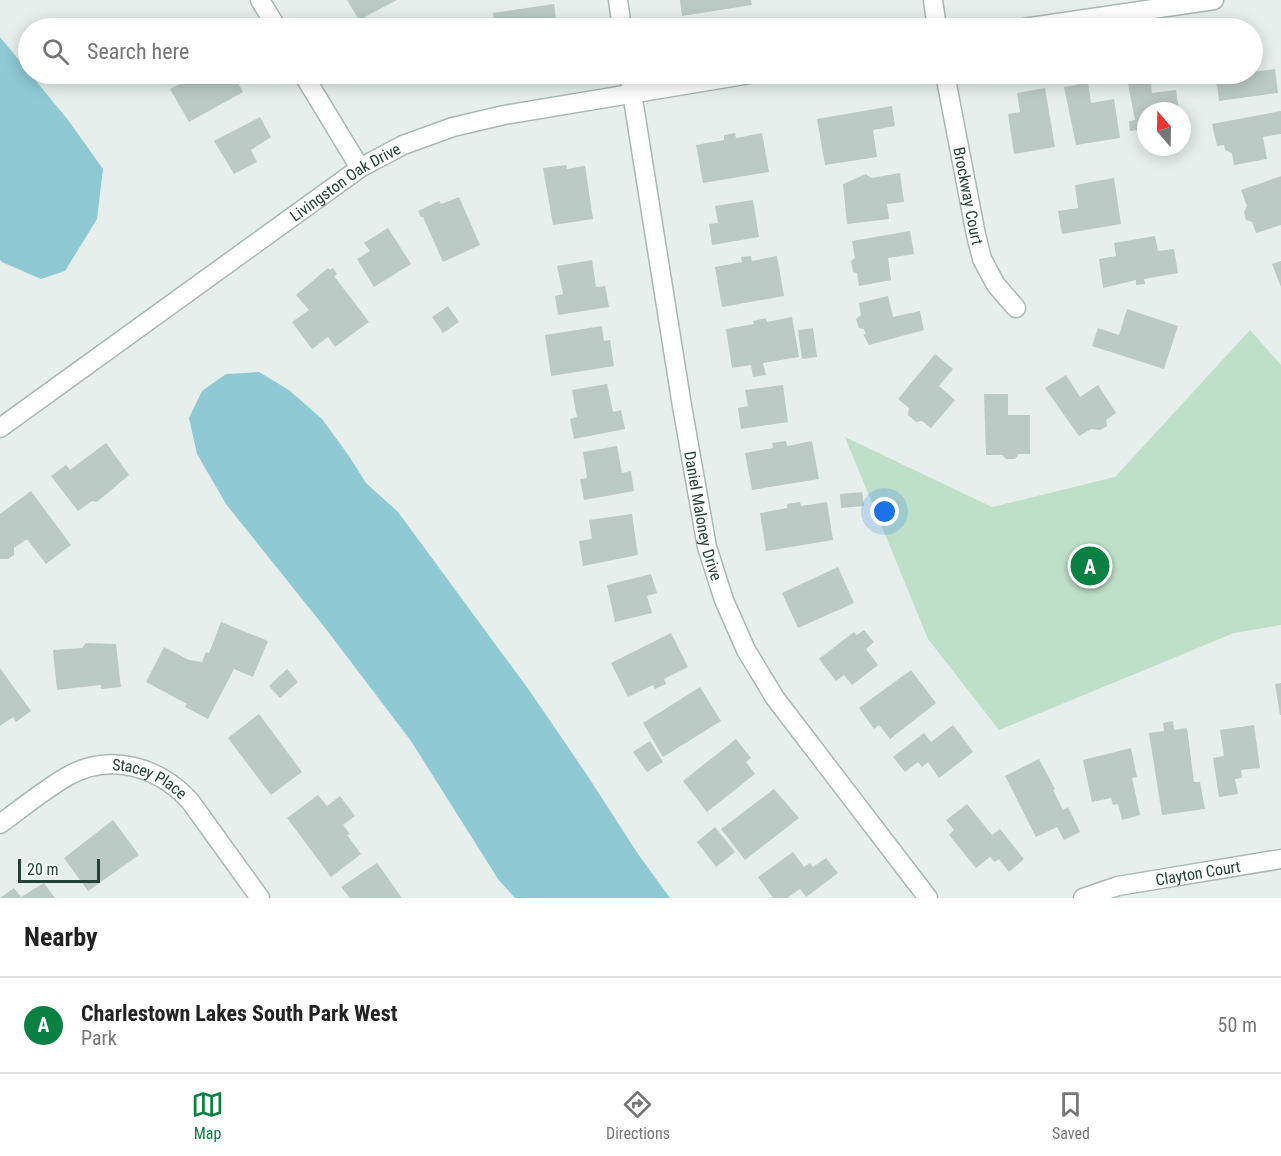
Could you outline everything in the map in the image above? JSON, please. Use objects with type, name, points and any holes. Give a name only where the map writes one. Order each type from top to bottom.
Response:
[{"type":"street","points":[[260,0],[271,18]]},
{"type":"street","points":[[618,0],[621,18]]},
{"type":"street","points":[[933,0],[936,18]]},
{"type":"street","points":[[1092,18],[1214,0]]},
{"type":"street","points":[[309,84],[360,168]]},
{"type":"street","name":"Daniel Maloney Drive","points":[[631,84],[684,418],[707,547],[724,600],[746,650],[775,698],[928,898]]},
{"type":"street","name":"Livingston Oak Drive","points":[[0,428],[360,168],[403,146],[453,127],[504,115],[688,84]]},
{"type":"street","name":"Brockway Court","points":[[947,84],[982,259],[996,285],[1016,308]]},
{"type":"street","name":"Stacey Place","points":[[0,824],[70,775],[93,767],[112,764],[136,767],[160,776],[180,790],[260,898]]},
{"type":"street","name":"Clayton Court","points":[[1083,898],[1118,886],[1281,859]]},
{"type":"green space","points":[[1250,330],[1281,365],[1281,625],[1234,633],[999,730],[928,639],[845,437],[992,507],[1115,477]]},
{"type":"water","points":[[0,37],[18,59],[18,84],[39,84],[103,169],[97,219],[65,271],[41,279],[0,260]]},
{"type":"water","points":[[259,372],[289,390],[322,419],[366,483],[398,512],[529,690],[670,898],[515,898],[498,879],[411,741],[326,629],[226,504],[197,454],[189,418],[202,391],[226,374]]},
{"type":"building","points":[[347,0],[397,0],[363,18],[358,18]]},
{"type":"building","points":[[680,0],[751,0],[752,5],[682,16]]},
{"type":"building","points":[[554,4],[556,18],[494,18],[493,13]]},
{"type":"building","points":[[1275,69],[1278,93],[1219,101],[1216,84],[1263,84],[1263,71]]},
{"type":"building","points":[[179,84],[239,84],[243,92],[189,122],[170,89]]},
{"type":"building","points":[[1088,84],[1091,103],[1114,99],[1120,138],[1076,145],[1064,87]]},
{"type":"building","points":[[1128,84],[1151,84],[1152,93],[1176,90],[1178,102],[1137,102],[1137,130],[1130,131],[1129,121],[1135,120]]},
{"type":"building","points":[[1045,88],[1055,147],[1014,154],[1008,114],[1020,112],[1017,93]]},
{"type":"building","points":[[892,106],[895,126],[873,130],[877,157],[825,165],[817,119]]},
{"type":"building","points":[[1281,111],[1281,134],[1263,137],[1267,159],[1234,165],[1232,153],[1225,150],[1224,145],[1217,146],[1212,124]]},
{"type":"building","points":[[260,117],[271,137],[251,150],[257,162],[234,174],[214,141]]},
{"type":"building","points":[[735,133],[736,138],[762,133],[769,172],[703,183],[696,145],[724,140],[724,135]]},
{"type":"building","points":[[566,165],[567,169],[585,166],[593,219],[553,225],[543,168]]},
{"type":"building","points":[[900,173],[904,202],[887,204],[889,219],[847,224],[843,184],[866,174],[871,178]]},
{"type":"building","points":[[1281,176],[1281,225],[1256,233],[1252,222],[1246,220],[1244,212],[1247,206],[1241,190]]},
{"type":"building","points":[[1114,178],[1121,224],[1062,234],[1058,211],[1078,208],[1075,185]]},
{"type":"building","points":[[459,197],[480,245],[443,262],[423,217],[418,211],[439,201],[441,204]]},
{"type":"building","points":[[753,200],[759,237],[712,245],[709,224],[718,223],[715,206]]},
{"type":"building","points":[[388,228],[411,264],[374,287],[357,259],[370,251],[364,243]]},
{"type":"building","points":[[910,231],[914,254],[888,258],[891,280],[859,286],[857,273],[853,272],[851,261],[855,258],[852,241]]},
{"type":"building","points":[[1155,236],[1158,251],[1174,249],[1178,273],[1144,279],[1145,284],[1136,285],[1136,280],[1103,288],[1099,259],[1116,256],[1114,243]]},
{"type":"building","points":[[751,256],[752,261],[777,256],[784,296],[722,307],[715,267],[742,262],[741,257]]},
{"type":"building","points":[[592,260],[596,287],[605,286],[609,307],[558,315],[555,296],[563,294],[557,266]]},
{"type":"building","points":[[1281,261],[1281,287],[1272,264]]},
{"type":"building","points":[[328,268],[330,270],[333,268],[337,274],[334,276],[369,322],[335,347],[328,337],[312,349],[292,322],[309,310],[296,295]]},
{"type":"building","points":[[888,296],[893,317],[920,311],[924,330],[869,345],[863,334],[866,334],[864,329],[859,328],[856,319],[861,315],[859,303]]},
{"type":"building","points":[[448,306],[459,322],[443,333],[432,317]]},
{"type":"building","points":[[1127,309],[1178,326],[1164,369],[1092,346],[1098,328],[1119,335]]},
{"type":"building","points":[[792,317],[799,357],[763,363],[766,375],[753,377],[751,365],[732,368],[726,329],[754,324],[753,321],[766,318],[767,322]]},
{"type":"building","points":[[602,326],[604,341],[610,340],[614,366],[551,376],[545,335]]},
{"type":"building","points":[[813,328],[817,357],[802,359],[798,330]]},
{"type":"building","points":[[935,354],[953,369],[939,386],[955,400],[931,428],[922,421],[916,422],[908,415],[909,408],[898,399]]},
{"type":"building","points":[[1066,375],[1080,397],[1098,385],[1116,413],[1106,420],[1107,426],[1100,430],[1091,429],[1079,436],[1045,388]]},
{"type":"building","points":[[607,384],[613,412],[621,410],[625,429],[574,439],[570,419],[577,417],[572,390]]},
{"type":"building","points":[[783,385],[788,422],[741,429],[738,408],[748,406],[745,390]]},
{"type":"building","points":[[984,394],[1008,394],[1008,415],[1030,415],[1030,454],[1019,454],[1015,459],[1006,459],[1002,455],[986,455]]},
{"type":"building","points":[[786,441],[787,446],[812,441],[819,479],[752,490],[745,453],[773,448],[772,443]]},
{"type":"building","points":[[106,443],[129,475],[97,502],[92,501],[78,511],[51,476],[66,465],[70,470]]},
{"type":"building","points":[[617,446],[622,473],[631,471],[634,491],[584,500],[580,479],[587,478],[583,452]]},
{"type":"building","points":[[31,491],[71,545],[46,564],[27,539],[14,548],[14,555],[8,559],[0,559],[0,514]]},
{"type":"building","points":[[862,492],[864,506],[841,508],[840,494]]},
{"type":"building","points":[[800,502],[801,506],[827,502],[833,540],[766,551],[760,513],[787,508],[787,504]]},
{"type":"building","points":[[632,514],[638,555],[583,566],[579,541],[592,539],[589,520]]},
{"type":"building","points":[[838,567],[854,603],[798,628],[782,593]]},
{"type":"building","points":[[651,574],[657,593],[647,596],[652,613],[615,622],[607,585]]},
{"type":"building","points":[[221,622],[268,641],[253,677],[234,669],[208,719],[185,707],[187,704],[146,682],[164,647],[189,660],[202,662],[206,652],[209,653]]},
{"type":"building","points":[[864,630],[874,642],[866,649],[878,665],[852,685],[844,675],[836,681],[819,659],[854,632],[857,635]]},
{"type":"building","points":[[671,633],[688,667],[664,679],[666,684],[655,689],[653,685],[628,697],[611,663]]},
{"type":"building","points":[[86,643],[116,644],[121,687],[101,689],[101,685],[57,690],[53,650],[82,648]]},
{"type":"building","points":[[0,668],[31,711],[16,722],[13,717],[0,726]]},
{"type":"building","points":[[287,669],[298,682],[280,698],[269,686]]},
{"type":"building","points":[[911,670],[936,703],[890,739],[879,725],[874,729],[859,708]]},
{"type":"building","points":[[1281,683],[1281,715],[1280,715],[1275,684]]},
{"type":"building","points":[[700,687],[721,721],[663,757],[643,723]]},
{"type":"building","points":[[259,714],[302,772],[271,795],[228,738]]},
{"type":"building","points":[[1173,721],[1174,730],[1187,728],[1194,782],[1200,782],[1205,809],[1162,815],[1149,733],[1164,731],[1163,723]]},
{"type":"building","points":[[953,725],[973,752],[939,778],[928,762],[922,767],[918,762],[905,772],[893,757],[924,733],[931,742]]},
{"type":"building","points":[[1254,725],[1260,768],[1241,770],[1242,778],[1235,779],[1238,794],[1219,797],[1213,758],[1224,756],[1220,730]]},
{"type":"building","points":[[736,739],[751,758],[746,762],[755,774],[707,812],[683,781]]},
{"type":"building","points":[[650,741],[663,762],[647,772],[633,752]]},
{"type":"building","points":[[1131,748],[1137,777],[1132,778],[1140,815],[1122,820],[1118,804],[1113,805],[1111,798],[1092,802],[1083,760]]},
{"type":"building","points":[[1039,759],[1063,810],[1068,807],[1080,832],[1064,840],[1057,827],[1036,837],[1005,776]]},
{"type":"building","points":[[774,789],[799,818],[745,860],[721,829]]},
{"type":"building","points":[[318,795],[327,806],[340,796],[355,816],[343,825],[350,834],[347,835],[361,854],[331,877],[287,818]]},
{"type":"building","points":[[967,804],[992,835],[1000,829],[1024,859],[1009,872],[999,859],[995,862],[990,857],[976,868],[949,835],[954,830],[946,820]]},
{"type":"building","points":[[113,820],[139,855],[88,891],[64,858]]},
{"type":"building","points":[[715,827],[735,852],[716,867],[697,842]]},
{"type":"building","points":[[793,852],[804,867],[810,863],[813,867],[826,858],[838,873],[806,897],[800,889],[787,898],[773,898],[758,877]]},
{"type":"building","points":[[377,863],[402,898],[350,898],[341,887]]},
{"type":"building","points":[[44,883],[55,898],[0,898],[14,888],[21,897]]},
{"type":"place","name":"Charlestown Lakes South Park West","points":[[1090,566]]}]
